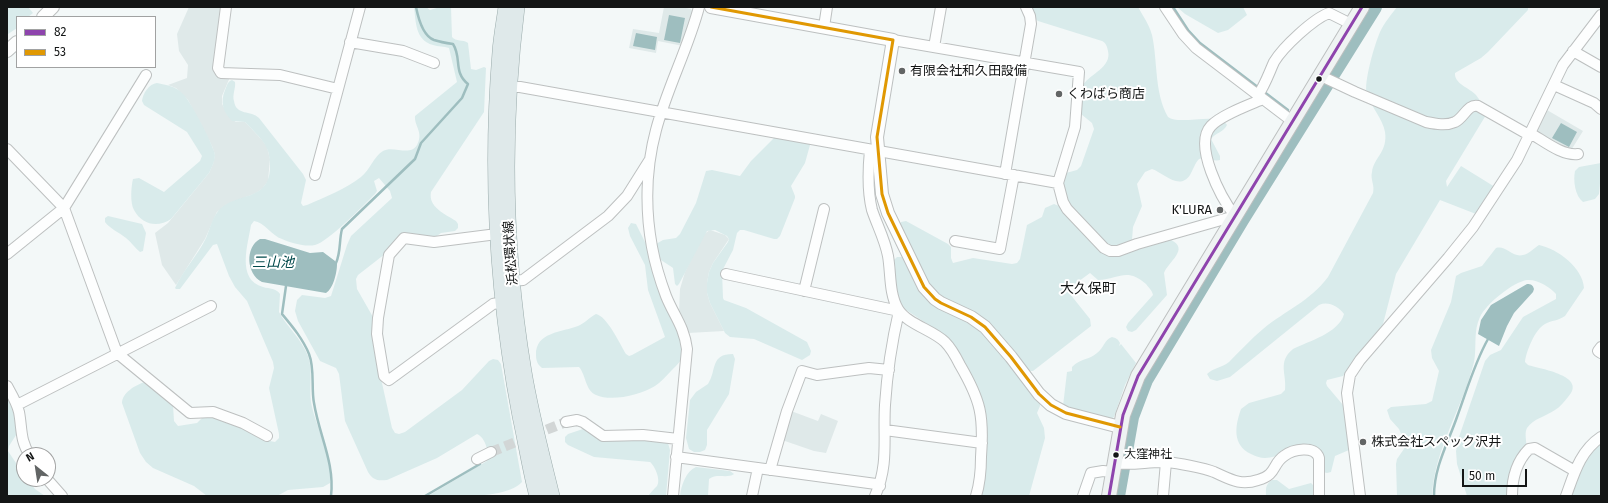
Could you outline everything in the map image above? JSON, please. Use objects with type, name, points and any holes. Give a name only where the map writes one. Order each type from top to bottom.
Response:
[{"type":"main road","name":"浜松環状線","points":[[506,7],[500,49],[497,101],[496,166],[498,234],[503,302],[516,395],[537,496]]},
{"type":"main road","name":"浜松環状線","points":[[518,7],[510,87],[507,176],[512,281],[520,352],[527,391],[552,496]]},
{"type":"main road","points":[[1109,496],[1117,466],[1120,427],[1127,402],[1138,376],[1292,121],[1325,79],[1362,7]]},
{"type":"street","points":[[44,16],[53,7]]},
{"type":"street","points":[[226,7],[218,68],[221,73],[280,75],[338,89]]},
{"type":"street","points":[[315,175],[360,7]]},
{"type":"street","points":[[673,496],[687,349],[682,327],[666,296],[652,249],[648,206],[650,160],[662,112],[690,38],[699,7]]},
{"type":"street","points":[[711,7],[1079,72],[1075,127],[1058,183],[1062,202],[1104,248],[1110,251],[1118,252],[1137,244],[1235,216],[1224,200],[1213,175],[1205,148],[1206,134],[1215,122],[1261,93],[1274,62],[1282,51],[1307,28],[1330,10],[1352,24]]},
{"type":"street","points":[[824,27],[827,7]]},
{"type":"street","points":[[934,46],[941,7]]},
{"type":"street","points":[[955,241],[1000,249],[1009,174],[1031,24],[1030,16],[1026,7]]},
{"type":"street","points":[[1165,7],[1189,41],[1204,55],[1261,93],[1292,121]]},
{"type":"street","points":[[1360,496],[1347,393],[1350,375],[1360,360],[1473,227],[1504,180],[1530,134],[1563,65],[1601,15]]},
{"type":"street","points":[[875,496],[880,486],[884,471],[885,405],[894,330],[899,311],[890,278],[888,256],[872,208],[868,180],[893,40]]},
{"type":"street","points":[[350,42],[403,51],[434,63]]},
{"type":"street","points":[[7,51],[16,43]]},
{"type":"street","points":[[1573,51],[1601,67]]},
{"type":"street","points":[[7,254],[64,208],[146,75]]},
{"type":"street","points":[[1325,79],[1426,122],[1438,125],[1449,124],[1457,121],[1463,116],[1470,106],[1478,106],[1564,152],[1573,155],[1578,154]]},
{"type":"street","points":[[1554,85],[1594,103],[1601,108]]},
{"type":"street","points":[[510,87],[662,112],[1058,183]]},
{"type":"street","points":[[7,149],[64,208],[117,354],[190,413],[213,412],[243,423],[267,436]]},
{"type":"street","points":[[874,150],[882,194],[886,207],[920,280],[929,293],[941,303],[971,317],[985,327],[1011,357],[1039,394],[1051,406],[1066,413],[1120,427]]},
{"type":"street","points":[[512,281],[523,280],[608,216],[627,196],[650,160]]},
{"type":"street","points":[[804,291],[824,209]]},
{"type":"street","points":[[498,234],[434,242],[404,238],[389,255],[379,311],[377,334],[384,376],[389,380],[492,304],[503,302]]},
{"type":"street","points":[[726,274],[899,311],[938,336],[950,348],[965,373],[980,405],[983,429],[980,477],[976,496]]},
{"type":"street","points":[[17,405],[210,306]]},
{"type":"street","points":[[1601,347],[1598,351],[1601,353]]},
{"type":"street","points":[[770,470],[802,371],[817,375],[858,369],[889,370]]},
{"type":"street","points":[[7,386],[17,405],[23,442],[26,447]]},
{"type":"street","points":[[566,422],[577,420],[583,422],[604,436],[643,436],[678,439]]},
{"type":"street","points":[[885,430],[982,443]]},
{"type":"street","points":[[1566,496],[1575,470],[1583,455],[1592,444],[1601,438]]},
{"type":"street","points":[[1512,496],[1513,475],[1518,464],[1529,449],[1535,448],[1575,470]]},
{"type":"street","points":[[1083,496],[1091,474],[1117,466],[1166,462],[1210,471],[1234,481],[1250,482],[1265,478],[1271,474],[1280,459],[1289,453],[1310,450],[1314,450],[1319,458],[1319,496]]},
{"type":"street","points":[[476,459],[491,452]]},
{"type":"street","points":[[676,457],[876,484],[880,486]]},
{"type":"street","points":[[1163,496],[1166,462]]},
{"type":"street","points":[[752,496],[758,468]]},
{"type":"street","points":[[54,487],[62,496]]},
{"type":"shaded area","points":[[7,7],[28,7],[33,13],[29,16],[16,16],[16,29],[8,34]]},
{"type":"shaded area","points":[[189,7],[223,7],[215,74],[218,77],[230,77],[222,96],[222,104],[230,118],[236,122],[245,122],[263,141],[267,147],[270,159],[268,181],[263,188],[256,193],[228,204],[217,212],[205,239],[176,285],[162,265],[155,233],[168,223],[209,173],[215,155],[212,146],[188,100],[176,88],[168,85],[187,78],[188,65],[179,51],[177,34]]},
{"type":"shaded area","points":[[414,7],[426,7],[430,10],[440,7],[451,7],[452,37],[468,43],[471,69],[476,70],[484,67],[486,68],[484,112],[431,192],[432,202],[438,210],[456,221],[458,228],[455,231],[441,233],[434,238],[417,237],[385,254],[358,275],[356,279],[357,289],[373,317],[378,365],[392,428],[395,433],[399,434],[405,432],[462,390],[489,361],[493,359],[498,360],[501,364],[522,482],[514,488],[504,492],[478,496],[428,496],[487,461],[488,454],[486,446],[482,438],[477,434],[437,458],[387,480],[376,479],[368,472],[345,421],[339,374],[336,368],[320,361],[298,321],[295,311],[297,300],[302,295],[325,298],[331,296],[351,236],[392,198],[390,191],[379,178],[374,181],[377,191],[375,194],[346,222],[321,242],[315,245],[307,245],[290,242],[278,237],[258,222],[254,221],[251,225],[246,251],[249,277],[255,283],[275,290],[280,294],[279,312],[302,344],[308,356],[310,367],[311,402],[327,454],[330,483],[323,487],[288,490],[277,496],[207,496],[194,486],[153,468],[146,462],[140,453],[122,403],[124,396],[130,390],[145,382],[173,405],[174,421],[178,426],[197,423],[204,416],[212,415],[242,426],[270,441],[275,442],[279,438],[269,388],[274,368],[273,362],[247,301],[235,287],[229,276],[217,244],[213,245],[180,289],[175,288],[203,244],[219,210],[226,204],[257,192],[264,187],[268,179],[270,161],[265,144],[245,122],[232,121],[226,114],[223,107],[223,94],[229,82],[232,80],[235,82],[235,106],[241,111],[259,118],[303,174],[306,180],[301,203],[303,206],[307,205],[349,185],[361,177],[377,156],[383,151],[392,149],[406,151],[414,148],[417,145],[420,136],[415,116],[457,82],[449,48],[427,43],[423,39],[416,24]]},
{"type":"shaded area","points":[[664,7],[681,7],[691,9],[693,13],[683,46],[658,41],[656,53],[629,48],[633,29],[659,33]]},
{"type":"shaded area","points":[[1030,7],[1138,7],[1148,24],[1152,35],[1158,87],[1160,97],[1168,117],[1181,120],[1216,119],[1223,121],[1227,125],[1211,139],[1220,156],[1220,160],[1205,158],[1199,159],[1186,180],[1171,180],[1152,169],[1145,172],[1137,184],[1142,206],[1133,227],[1132,240],[1123,245],[1113,247],[1106,245],[1070,206],[1066,198],[1064,186],[1066,173],[1077,170],[1081,166],[1094,129],[1092,123],[1081,114],[1081,92],[1086,81],[1100,70],[1107,62],[1107,46],[1102,41],[1038,21],[1033,17]]},
{"type":"shaded area","points":[[1177,7],[1243,7],[1247,15],[1228,30],[1218,33],[1185,14]]},
{"type":"shaded area","points":[[1397,7],[1528,7],[1528,10],[1488,52],[1481,58],[1455,73],[1457,80],[1478,97],[1486,115],[1446,181],[1447,187],[1461,166],[1495,187],[1476,214],[1440,200],[1396,274],[1383,324],[1379,331],[1356,357],[1343,376],[1327,380],[1327,386],[1343,405],[1349,450],[1335,456],[1331,472],[1327,473],[1323,472],[1320,452],[1283,454],[1270,458],[1258,457],[1251,454],[1241,446],[1238,440],[1237,422],[1241,409],[1249,403],[1281,394],[1285,390],[1284,363],[1288,354],[1293,349],[1323,336],[1336,326],[1341,321],[1344,314],[1339,309],[1329,304],[1319,305],[1230,377],[1217,381],[1210,379],[1207,374],[1229,362],[1263,329],[1321,286],[1328,277],[1373,193],[1372,172],[1375,162],[1385,145],[1385,132],[1382,122],[1367,94],[1366,89],[1368,73],[1380,32]]},
{"type":"shaded area","points":[[157,83],[167,85],[180,91],[186,98],[206,133],[215,155],[214,162],[209,173],[171,219],[161,224],[151,224],[141,219],[134,210],[131,195],[133,179],[139,178],[164,192],[200,161],[202,156],[187,132],[144,105],[142,101],[145,92],[151,85]]},
{"type":"shaded area","points":[[1547,110],[1583,131],[1570,152],[1536,133]]},
{"type":"shaded area","points":[[775,137],[809,142],[810,145],[805,163],[791,186],[795,198],[780,236],[777,239],[744,230],[740,230],[737,233],[733,250],[722,271],[723,298],[724,300],[746,308],[807,342],[811,351],[810,355],[802,360],[754,339],[730,337],[725,333],[710,303],[707,293],[707,283],[709,272],[713,263],[728,242],[729,239],[727,236],[715,230],[707,231],[677,286],[675,284],[673,268],[660,259],[656,244],[663,240],[676,238],[680,234],[696,203],[706,171],[712,170],[740,176],[751,161]]},
{"type":"shaded area","points":[[1601,163],[1599,194],[1595,199],[1583,202],[1578,196],[1575,188],[1575,171],[1579,167]]},
{"type":"shaded area","points":[[1054,204],[1059,206],[1101,252],[1109,256],[1119,256],[1139,248],[1171,240],[1178,247],[1178,251],[1164,273],[1167,295],[1136,330],[1132,332],[1128,331],[1126,327],[1128,323],[1153,295],[1146,284],[1133,276],[1128,275],[1098,280],[1090,273],[1071,287],[1069,289],[1070,294],[1090,319],[1091,326],[1033,371],[1029,371],[938,295],[928,284],[900,224],[901,222],[906,221],[948,244],[951,247],[951,258],[953,263],[973,258],[1012,264],[1017,263],[1020,259],[1027,225],[1042,217],[1045,208]]},
{"type":"shaded area","points":[[108,216],[142,224],[146,233],[143,251],[140,252],[126,238],[112,229],[105,222],[105,218]]},
{"type":"shaded area","points":[[631,223],[636,224],[647,246],[681,339],[682,355],[681,360],[665,377],[649,389],[634,395],[618,398],[602,397],[592,393],[579,367],[542,368],[536,359],[537,347],[545,337],[578,326],[596,314],[609,325],[626,354],[629,356],[665,337],[648,290],[645,265],[630,236],[628,228]]},
{"type":"shaded area","points":[[710,230],[725,235],[729,239],[713,263],[709,272],[707,283],[707,293],[710,303],[724,331],[688,333],[679,313],[680,289],[685,272],[704,234]]},
{"type":"shaded area","points":[[1539,245],[1554,251],[1568,260],[1579,273],[1583,281],[1584,288],[1565,316],[1541,327],[1529,347],[1525,362],[1528,365],[1552,371],[1568,379],[1572,384],[1573,390],[1559,407],[1533,422],[1527,428],[1526,446],[1509,496],[1467,496],[1457,464],[1456,451],[1459,437],[1485,361],[1490,355],[1501,350],[1523,317],[1556,299],[1556,294],[1547,286],[1531,280],[1521,282],[1508,289],[1500,294],[1488,306],[1478,322],[1474,362],[1469,379],[1443,445],[1434,479],[1432,496],[1397,496],[1396,464],[1397,459],[1406,446],[1399,429],[1390,419],[1387,410],[1391,407],[1426,404],[1432,401],[1439,371],[1432,358],[1431,350],[1451,302],[1456,276],[1482,266],[1496,248],[1503,248],[1516,255],[1523,255]]},
{"type":"shaded area","points":[[897,257],[902,257],[905,260],[916,282],[981,331],[1007,360],[1040,403],[1037,413],[1044,428],[1045,438],[1029,496],[981,496],[985,478],[987,429],[986,413],[980,394],[969,371],[941,333],[903,308],[896,291],[894,278],[893,266],[894,260]]},
{"type":"shaded area","points":[[1112,337],[1118,340],[1120,343],[1119,346],[1121,344],[1136,363],[1125,385],[1114,417],[1111,419],[1063,406],[1067,372],[1072,371],[1072,367],[1079,362],[1097,353],[1107,340]]},
{"type":"shaded area","points":[[733,354],[735,359],[729,394],[707,430],[707,445],[705,450],[694,452],[689,449],[686,438],[690,400],[696,392],[708,384],[717,360],[726,355]]},
{"type":"shaded area","points":[[7,391],[11,399],[18,432],[9,446],[8,451],[16,463],[16,487],[33,487],[45,496],[7,496]]},
{"type":"shaded area","points":[[791,411],[818,421],[821,414],[838,421],[826,453],[814,451],[782,440]]},
{"type":"shaded area","points":[[586,428],[668,443],[670,450],[666,496],[648,496],[658,483],[658,477],[650,462],[594,457],[568,445],[565,442],[565,437],[568,434]]},
{"type":"shaded area","points":[[1600,444],[1601,496],[1570,496],[1586,457]]},
{"type":"shaded area","points":[[696,467],[730,471],[734,474],[728,476],[715,476],[709,479],[708,496],[680,496],[687,475]]},
{"type":"shaded area","points":[[1272,480],[1277,480],[1289,489],[1311,483],[1314,486],[1315,496],[1266,496],[1266,487]]},
{"type":"water","points":[[669,15],[685,18],[680,43],[664,40]]},
{"type":"water","points":[[636,33],[657,37],[655,50],[633,46]]},
{"type":"water","points":[[1561,123],[1577,132],[1569,147],[1552,138]]},
{"type":"water","name":"三山池","points":[[260,239],[265,239],[310,253],[323,252],[337,264],[331,288],[326,293],[262,282],[253,273],[249,260],[252,248]]},
{"type":"water","points":[[1527,284],[1532,286],[1534,289],[1533,292],[1514,313],[1499,346],[1478,334],[1481,320],[1491,305]]},
{"type":"waterway","points":[[336,263],[339,255],[342,229],[415,159],[421,143],[462,98],[468,84],[463,79],[459,70],[456,49],[453,44],[430,38],[422,26],[416,7]]},
{"type":"waterway","points":[[1173,7],[1188,30],[1200,43],[1259,88]]},
{"type":"waterway","points":[[1117,496],[1131,417],[1145,380],[1241,220],[1374,7]]},
{"type":"waterway","points":[[1263,91],[1288,110]]},
{"type":"waterway","points":[[286,286],[282,314],[307,348],[311,360],[316,415],[331,472],[331,496]]},
{"type":"waterway","points":[[1434,496],[1436,475],[1442,455],[1475,368],[1488,339]]},
{"type":"waterway","points":[[425,496],[480,464]]},
{"type":"tunnel","points":[[491,452],[566,422]]},
{"type":"transit line","name":"53","points":[[711,7],[893,40],[877,137],[882,194],[888,213],[924,287],[941,303],[971,317],[985,327],[1011,357],[1039,394],[1051,405],[1066,413],[1120,427]]},
{"type":"transit line","name":"82","points":[[1109,496],[1123,415],[1138,376],[1362,7]]},
{"type":"place","name":"有限会社和久田設備","points":[[902,71]]},
{"type":"place","name":"くわばら商店","points":[[1059,94]]},
{"type":"place","name":"K'LURA","points":[[1220,210]]},
{"type":"place","name":"株式会社スペック沢井","points":[[1363,442]]},
{"type":"place","name":"大窪神社","points":[[1116,455]]},
{"type":"district","name":"大久保町","points":[[1088,289]]}]
